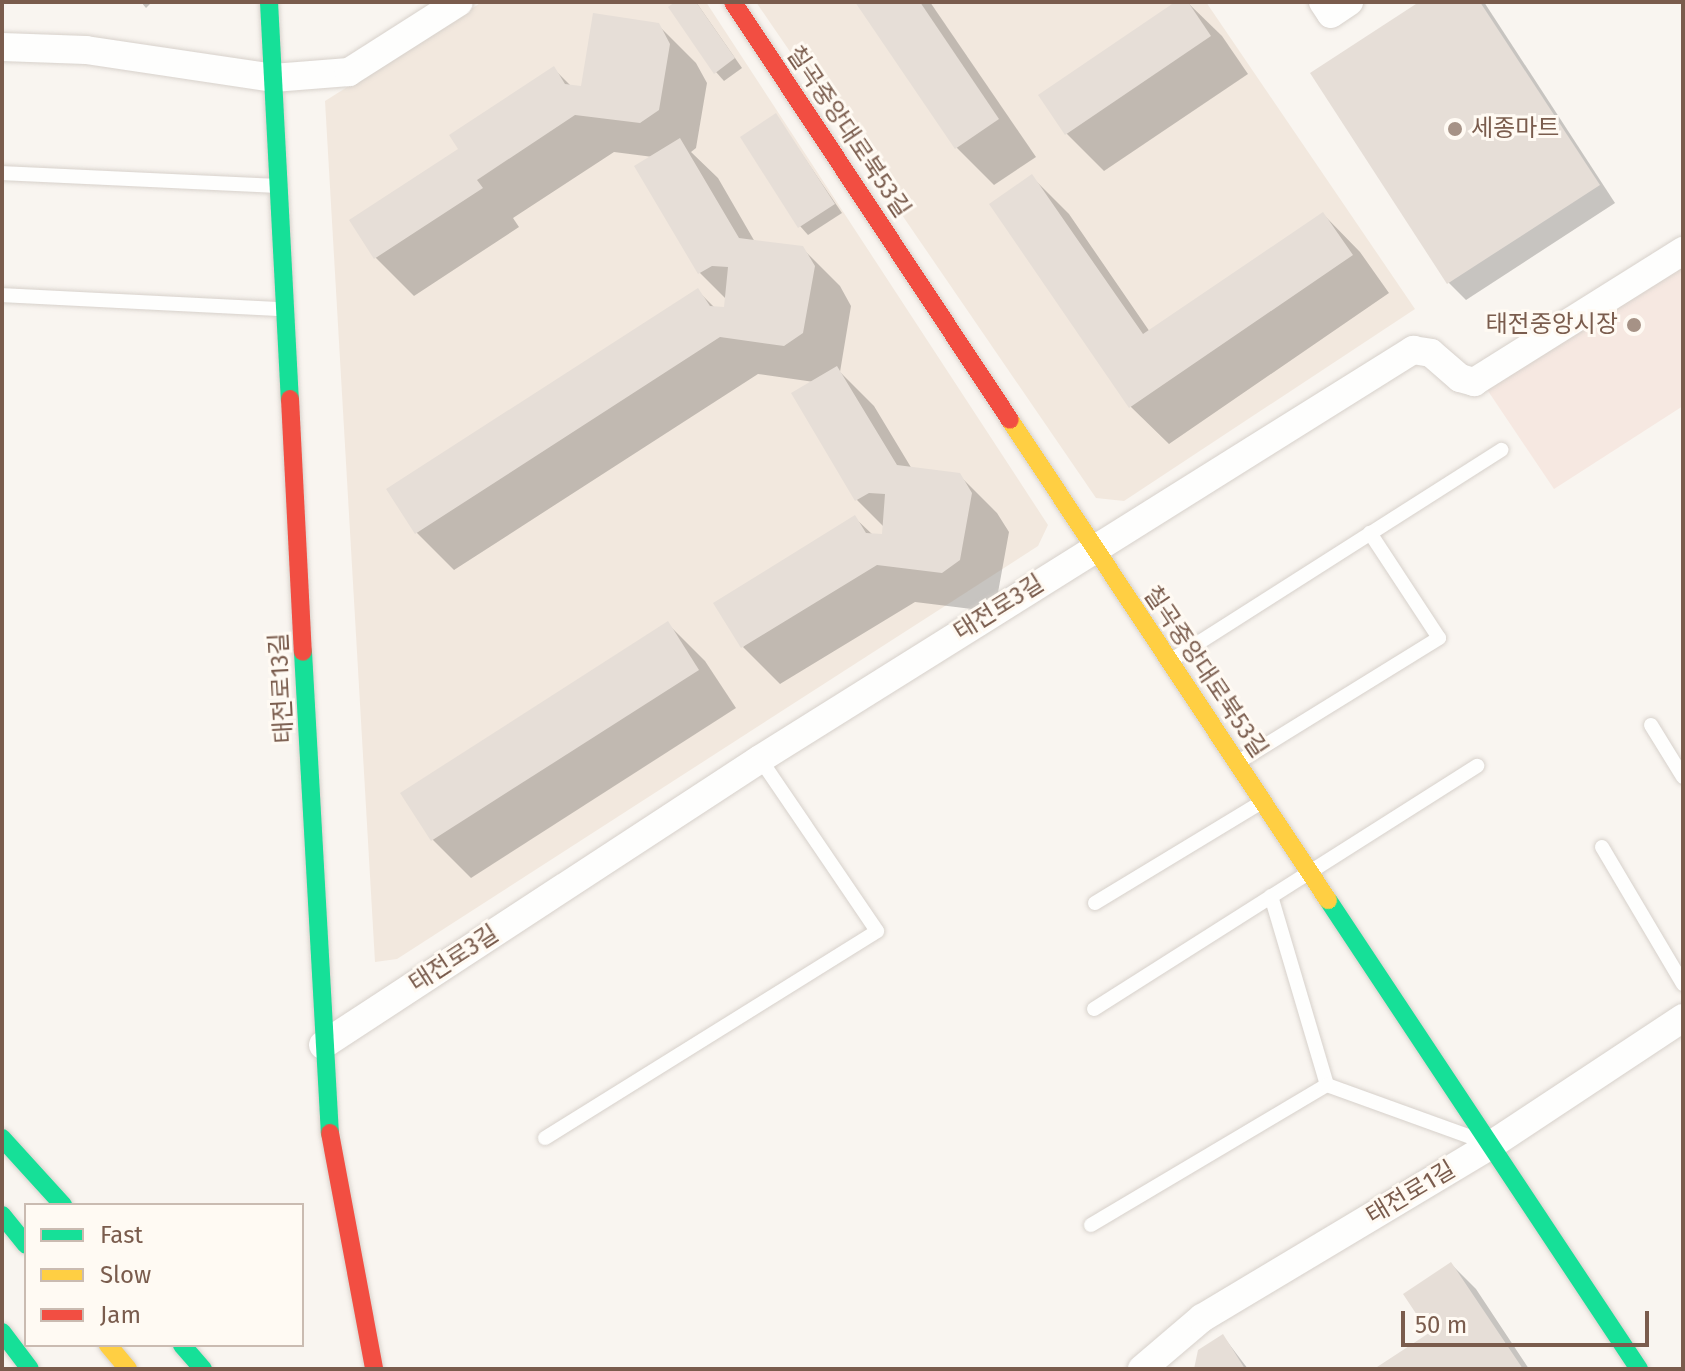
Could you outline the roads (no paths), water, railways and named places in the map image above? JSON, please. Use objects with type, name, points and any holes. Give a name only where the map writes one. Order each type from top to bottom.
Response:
[{"type":"street","name":"태전로13길","points":[[269,2],[288,310],[323,1045],[331,1144],[374,1369]]},
{"type":"street","points":[[2,47],[86,50],[273,78],[349,72],[459,2]]},
{"type":"street","name":"칠곡중앙대로북53길","points":[[733,2],[1639,1369]]},
{"type":"street","points":[[1323,2],[1331,14],[1349,2]]},
{"type":"street","name":"태전로3길","points":[[323,1045],[760,759],[1413,350],[1431,353],[1460,378],[1474,382],[1683,251]]},
{"type":"street","name":"태전로1길","points":[[1146,1368],[1202,1318],[1491,1145],[1683,1018]]},
{"type":"street","points":[[2,1138],[61,1203]]},
{"type":"street","points":[[2,1215],[24,1242]]},
{"type":"street","points":[[2,1332],[30,1369]]},
{"type":"street","points":[[110,1347],[128,1369]]},
{"type":"street","points":[[184,1347],[203,1369]]},
{"type":"lane","points":[[2,173],[281,187]]},
{"type":"lane","points":[[2,295],[288,310]]},
{"type":"lane","points":[[1169,662],[1501,450]]},
{"type":"lane","points":[[1237,763],[1439,638],[1370,533]]},
{"type":"lane","points":[[1651,725],[1683,777]]},
{"type":"lane","points":[[545,1138],[877,931],[760,759]]},
{"type":"lane","points":[[1094,1009],[1477,766]]},
{"type":"lane","points":[[1095,903],[1262,802]]},
{"type":"lane","points":[[1602,847],[1683,984]]},
{"type":"lane","points":[[1271,896],[1327,1085]]},
{"type":"lane","points":[[1327,1085],[1491,1145]]},
{"type":"lane","points":[[1091,1225],[1327,1085]]},
{"type":"place","name":"세종마트","points":[[1455,129]]},
{"type":"place","name":"태전중앙시장","points":[[1634,325]]}]
